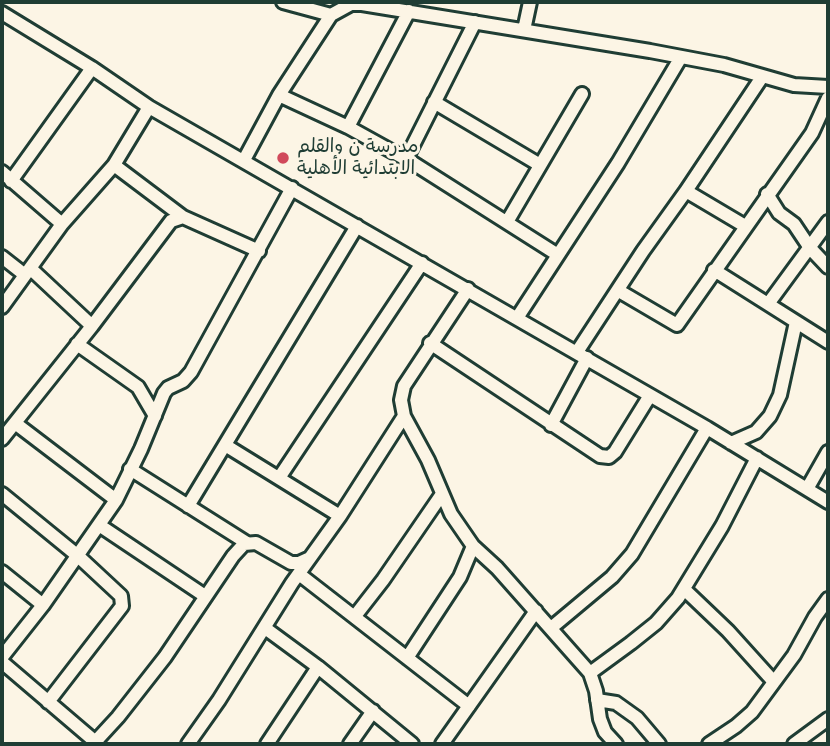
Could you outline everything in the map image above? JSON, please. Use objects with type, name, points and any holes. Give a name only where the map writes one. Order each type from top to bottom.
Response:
[{"type":"street","points":[[283,2],[331,15]]},
{"type":"street","points":[[524,30],[530,2]]},
{"type":"street","points":[[244,160],[279,95],[331,15],[348,5],[358,3],[724,65],[794,85],[828,87]]},
{"type":"street","points":[[348,127],[409,11]]},
{"type":"street","points":[[2,13],[92,68],[149,107],[582,355],[828,502]]},
{"type":"street","points":[[406,159],[475,22]]},
{"type":"street","points":[[517,318],[618,163],[681,57]]},
{"type":"street","points":[[62,224],[7,176],[92,68]]},
{"type":"street","points":[[551,425],[582,355],[643,251],[762,77]]},
{"type":"street","points":[[507,222],[582,94]]},
{"type":"street","points":[[279,95],[348,127],[406,159],[558,255]]},
{"type":"street","points":[[619,291],[677,325],[812,133],[828,98]]},
{"type":"street","points":[[435,102],[540,165]]},
{"type":"street","points":[[2,307],[62,224],[114,165],[149,107]]},
{"type":"street","points":[[114,165],[183,217],[259,251]]},
{"type":"street","points":[[247,542],[233,556],[165,657],[96,743],[2,660],[116,500],[166,390],[183,381],[191,372],[292,188]]},
{"type":"street","points":[[686,191],[745,226]]},
{"type":"street","points":[[767,194],[779,213],[794,225],[828,267]]},
{"type":"street","points":[[2,439],[92,326],[170,221],[183,217]]},
{"type":"street","points":[[768,304],[828,222]]},
{"type":"street","points":[[188,506],[357,226]]},
{"type":"street","points":[[2,257],[27,272],[92,326]]},
{"type":"street","points":[[279,478],[422,263]]},
{"type":"street","points":[[715,270],[828,342]]},
{"type":"street","points":[[468,289],[404,386],[401,400],[404,416],[428,460],[451,514],[473,546],[497,568],[590,673],[600,719],[605,732],[615,744]]},
{"type":"street","points":[[731,443],[756,432],[770,416],[780,396],[796,322]]},
{"type":"street","points":[[430,343],[600,456],[609,457],[621,445],[649,397]]},
{"type":"street","points":[[77,344],[138,387],[155,415]]},
{"type":"street","points":[[188,744],[404,416]]},
{"type":"street","points":[[15,423],[116,500]]},
{"type":"street","points":[[551,628],[612,577],[632,554],[707,428]]},
{"type":"street","points":[[225,445],[340,516]]},
{"type":"street","points":[[807,489],[828,452]]},
{"type":"street","points":[[590,673],[615,657],[670,609],[722,526],[757,458]]},
{"type":"street","points":[[130,469],[247,542],[261,546],[290,563],[299,563],[310,558]]},
{"type":"street","points":[[2,494],[78,556],[121,596],[122,606],[48,702]]},
{"type":"street","points":[[355,616],[442,494]]},
{"type":"street","points":[[99,525],[205,596]]},
{"type":"street","points":[[407,658],[460,577],[473,546]]},
{"type":"street","points":[[2,572],[43,605]]},
{"type":"street","points":[[299,574],[469,706]]},
{"type":"street","points":[[684,589],[742,645],[774,682]]},
{"type":"street","points":[[709,744],[744,720],[794,654],[828,599]]},
{"type":"street","points":[[442,744],[536,611]]},
{"type":"street","points":[[265,628],[318,667],[412,744]]},
{"type":"street","points":[[267,744],[318,667]]},
{"type":"street","points":[[597,700],[616,703],[637,718],[659,744]]},
{"type":"street","points":[[350,744],[373,711]]},
{"type":"street","points":[[794,744],[828,719]]},
{"type":"place","name":"مدرسة ن والقلم الابتدائية الأهلية","points":[[283,158]]}]
